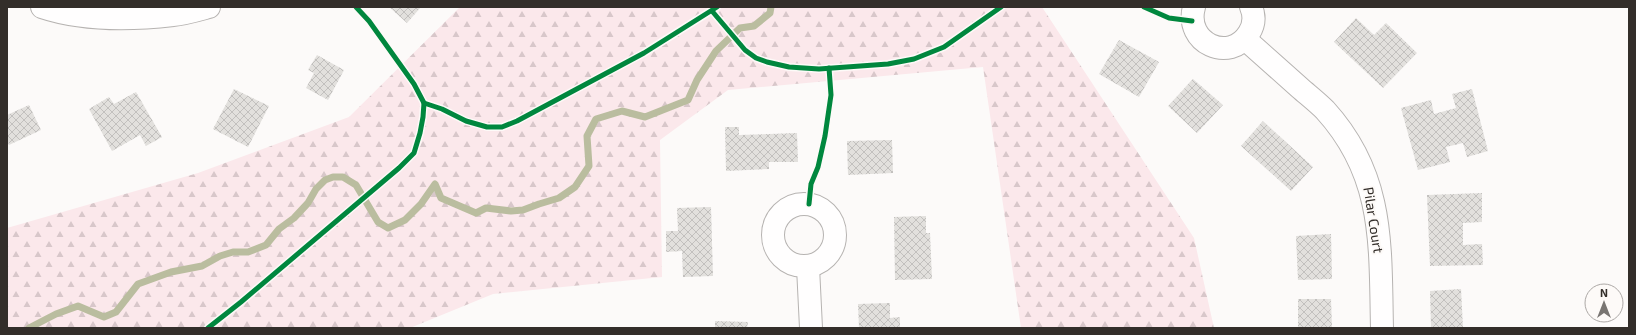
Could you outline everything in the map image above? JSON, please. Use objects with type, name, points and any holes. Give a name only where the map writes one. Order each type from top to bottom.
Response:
[{"type":"street","points":[[42,7],[84,17],[132,18],[175,15],[209,7]]},
{"type":"street","points":[[1193,14],[1197,34],[1203,41],[1214,47],[1231,47],[1245,39],[1253,27],[1254,14],[1251,7]]},
{"type":"street","name":"Pilar Court","points":[[1245,39],[1324,110],[1347,140],[1364,171],[1374,203],[1379,236],[1382,328]]},
{"type":"street","points":[[796,204],[809,204],[824,210],[831,218],[836,232],[834,248],[824,261],[808,267],[793,265],[783,259],[776,248],[773,238],[775,223],[782,213],[796,204]]},
{"type":"street","points":[[808,267],[811,328]]},
{"type":"path","points":[[208,328],[353,207],[414,153],[421,128],[424,103],[414,84],[369,21],[356,7]]},
{"type":"path","points":[[424,103],[442,109],[466,121],[487,126],[502,127],[517,121],[631,60],[717,7]]},
{"type":"path","points":[[712,11],[744,50],[756,58],[789,67],[829,68],[888,64],[914,59],[944,47],[1001,7]]},
{"type":"path","points":[[1144,7],[1169,18],[1193,14]]},
{"type":"path","points":[[809,204],[811,184],[818,168],[825,136],[831,95],[829,68]]},
{"type":"green space","points":[[460,7],[1042,7],[1194,238],[1214,328],[1021,328],[983,67],[728,90],[660,140],[662,277],[493,294],[410,328],[7,328],[7,228],[198,173],[349,117]]},
{"type":"building","points":[[389,7],[421,7],[407,23]]},
{"type":"building","points":[[1356,18],[1374,35],[1386,23],[1417,53],[1383,88],[1334,42]]},
{"type":"building","points":[[1119,40],[1159,62],[1139,97],[1099,74]]},
{"type":"building","points":[[317,55],[344,70],[328,100],[306,88],[314,73],[308,70]]},
{"type":"building","points":[[1193,79],[1223,105],[1197,133],[1168,106]]},
{"type":"building","points":[[234,89],[269,106],[248,147],[213,129]]},
{"type":"building","points":[[1472,89],[1488,151],[1467,157],[1463,143],[1446,147],[1450,162],[1418,170],[1401,108],[1431,100],[1434,114],[1456,108],[1452,94]]},
{"type":"building","points":[[136,92],[162,137],[146,146],[140,135],[112,151],[89,109],[109,97],[114,104]]},
{"type":"building","points":[[29,105],[41,130],[9,145],[7,140],[7,115]]},
{"type":"building","points":[[1263,121],[1313,167],[1291,191],[1241,146]]},
{"type":"building","points":[[725,127],[739,127],[739,135],[797,133],[798,162],[769,162],[769,169],[726,171]]},
{"type":"building","points":[[892,140],[893,173],[848,175],[847,141]]},
{"type":"building","points":[[1482,193],[1482,222],[1463,223],[1463,245],[1482,244],[1483,265],[1430,266],[1427,195]]},
{"type":"building","points":[[711,207],[713,276],[683,277],[682,251],[666,252],[666,231],[678,231],[677,208]]},
{"type":"building","points":[[926,216],[926,233],[930,233],[932,279],[895,280],[894,217]]},
{"type":"building","points":[[1331,234],[1332,279],[1298,280],[1296,236]]},
{"type":"building","points":[[1461,289],[1463,328],[1431,328],[1430,291]]},
{"type":"building","points":[[1298,299],[1331,299],[1332,328],[1298,328]]},
{"type":"building","points":[[890,303],[890,318],[900,317],[900,328],[859,328],[858,304]]},
{"type":"building","points":[[715,321],[748,322],[747,328],[715,328]]},
{"type":"waterway","points":[[29,328],[56,314],[78,306],[104,317],[116,312],[138,284],[171,272],[202,266],[220,256],[233,252],[248,252],[266,245],[279,229],[294,218],[308,203],[316,189],[325,180],[333,177],[343,177],[356,185],[378,222],[388,228],[405,220],[421,204],[435,184],[441,198],[476,213],[486,208],[511,211],[523,210],[559,198],[575,187],[589,166],[587,136],[596,119],[622,111],[645,117],[688,100],[697,80],[716,51],[740,28],[754,26],[770,13],[771,7]]},
{"type":"cycle path","points":[[208,328],[241,302],[399,168],[414,153],[420,133],[424,103],[414,84],[369,21],[356,7]]},
{"type":"cycle path","points":[[424,103],[442,109],[466,121],[487,127],[502,127],[517,121],[644,53],[717,7]]},
{"type":"cycle path","points":[[712,11],[745,50],[756,58],[789,67],[819,69],[888,64],[914,59],[944,47],[1001,7]]},
{"type":"cycle path","points":[[1144,7],[1169,18],[1192,21]]},
{"type":"cycle path","points":[[809,204],[811,184],[818,167],[825,136],[831,95],[829,68]]}]
